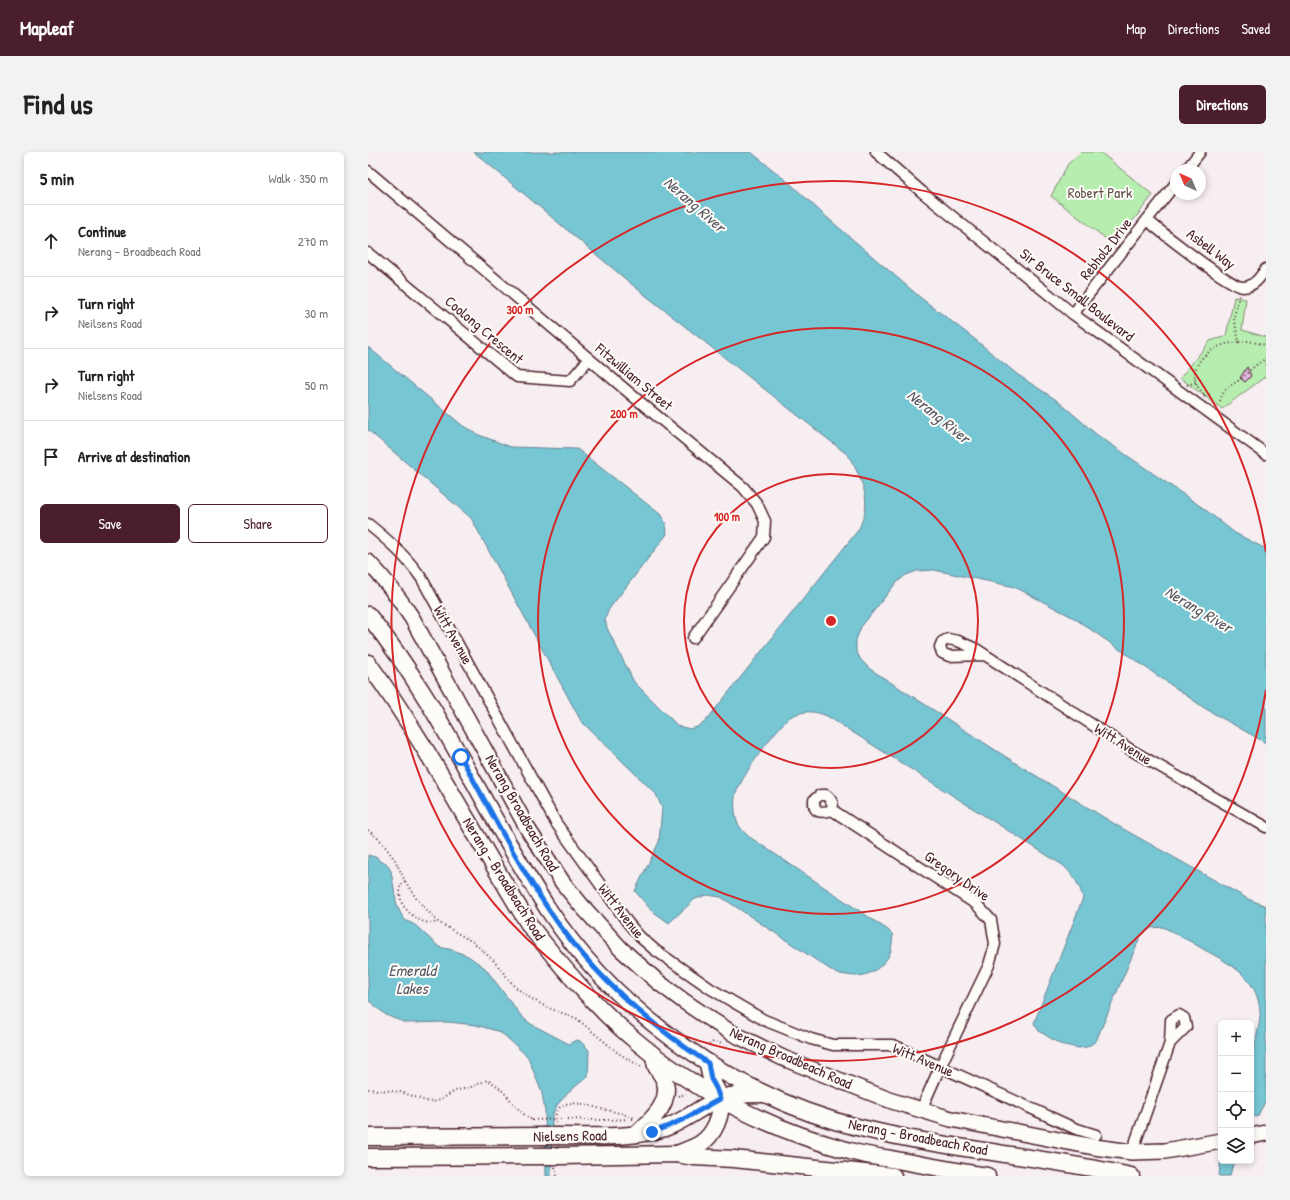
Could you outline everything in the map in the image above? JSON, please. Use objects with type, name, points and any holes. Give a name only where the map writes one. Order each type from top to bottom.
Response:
[{"type":"main road","name":"Nerang - Broadbeach Road","points":[[368,615],[403,661],[424,694],[524,870],[560,926],[592,965],[628,1002],[664,1032],[708,1063],[732,1077],[764,1094],[825,1118],[881,1133],[1072,1164],[1131,1176]]},
{"type":"main road","name":"Nerang - Broadbeach Road","points":[[368,663],[433,761],[530,926],[595,1003],[624,1031],[654,1056],[720,1099],[779,1127],[851,1151],[986,1176]]},
{"type":"main road","points":[[637,1134],[657,1115],[664,1102],[666,1087],[665,1080],[657,1067],[654,1056]]},
{"type":"main road","points":[[677,1154],[700,1144],[712,1132],[719,1117],[720,1099],[711,1079],[708,1063]]},
{"type":"main road","name":"Nielsens Road","points":[[368,1137],[542,1136],[556,1130],[637,1134],[666,1127],[720,1099],[746,1094],[764,1094]]},
{"type":"main road","points":[[677,1154],[694,1157],[734,1159],[893,1176]]},
{"type":"main road","name":"Nielsens Road","points":[[368,1157],[552,1159],[677,1154]]},
{"type":"street","name":"Sir Bruce Small Boulevard","points":[[876,152],[922,192],[1073,314],[1266,454]]},
{"type":"street","points":[[1191,164],[1200,152]]},
{"type":"street","name":"Fitzwilliam Street","points":[[368,171],[589,359],[743,487],[758,504],[765,521],[764,537],[693,638]]},
{"type":"street","name":"Rebholz Drive","points":[[1073,314],[1170,191]]},
{"type":"street","name":"Asbell Way","points":[[1147,220],[1231,284],[1241,288],[1251,286],[1266,269]]},
{"type":"street","name":"Coolong Crescent","points":[[368,253],[516,377],[570,381],[589,359]]},
{"type":"street","name":"Witt Avenue","points":[[368,524],[399,550],[412,564],[422,579],[556,823],[628,923],[654,950],[711,989],[750,1012],[777,1025],[811,1039],[833,1045],[893,1045],[1074,1128],[1096,1135]]},
{"type":"street","name":"Nerang Broadbeach Road","points":[[368,562],[388,584],[412,618],[529,831],[563,883],[621,949],[658,982],[732,1033],[783,1058],[921,1110],[982,1126],[1081,1144],[1133,1147]]},
{"type":"street","name":"Witt Avenue","points":[[984,655],[1130,750],[1266,827]]},
{"type":"street","name":"Gregory Drive","points":[[832,810],[976,904],[991,920],[995,944],[989,965],[921,1110]]},
{"type":"street","points":[[1170,1043],[1133,1147],[1165,1151],[1218,1142]]},
{"type":"street","points":[[1074,1128],[1081,1144]]},
{"type":"street","points":[[1254,1135],[1266,1133]]},
{"type":"path","points":[[1239,342],[1234,318],[1241,288]]},
{"type":"path","points":[[1205,396],[1200,390],[1194,377],[1201,360],[1208,353],[1226,344],[1239,342],[1248,341],[1266,345]]},
{"type":"path","points":[[1220,401],[1226,389],[1256,364],[1266,359]]},
{"type":"path","points":[[1187,385],[1196,382]]},
{"type":"path","points":[[1197,405],[1205,396],[1210,394]]},
{"type":"path","points":[[368,830],[381,841],[395,860],[405,882],[416,898],[438,922],[473,942],[494,961],[515,987],[528,997],[546,1007],[576,1018],[618,1053],[647,1071]]},
{"type":"path","points":[[405,882],[400,886],[403,904],[416,918],[432,924],[438,922]]},
{"type":"path","points":[[709,1045],[715,1042],[730,1046]]},
{"type":"path","points":[[368,1089],[400,1092],[433,1102],[440,1100],[457,1090],[469,1088],[487,1080],[492,1082],[502,1091],[520,1112],[532,1120],[564,1119],[636,1119],[623,1114],[580,1103],[568,1103],[558,1108],[554,1116],[556,1130]]},
{"type":"path","points":[[552,1159],[557,1176]]},
{"type":"green space","name":"Robert Park","points":[[1081,152],[1100,152],[1153,195],[1114,245],[1051,196],[1068,164]]},
{"type":"green space","points":[[1234,297],[1246,299],[1242,330],[1266,337],[1266,376],[1222,409],[1180,378],[1210,341],[1226,336]]},
{"type":"water","name":"Nerang River","points":[[474,152],[751,152],[794,187],[823,214],[921,298],[1018,375],[1058,401],[1096,434],[1203,508],[1235,533],[1266,549],[1266,743],[1206,709],[1074,618],[1015,587],[934,570],[917,571],[906,575],[896,583],[861,627],[856,640],[856,651],[861,660],[870,669],[1017,764],[1118,826],[1248,899],[1266,906],[1266,1100],[1257,1117],[1254,1116],[1254,1046],[1260,1011],[1258,999],[1254,989],[1240,972],[1223,960],[1163,927],[1151,928],[1141,935],[1096,1041],[1087,1047],[1078,1048],[1060,1044],[1039,1031],[1034,1023],[1083,898],[1080,888],[1073,877],[1064,866],[823,714],[810,712],[797,714],[786,721],[778,730],[750,767],[737,790],[735,797],[736,818],[739,826],[748,836],[888,930],[893,935],[890,952],[882,965],[874,971],[861,976],[837,974],[721,897],[707,895],[695,899],[669,923],[651,910],[635,891],[659,842],[662,808],[656,794],[581,721],[471,518],[368,430],[368,347],[463,426],[479,435],[511,447],[577,449],[660,514],[666,524],[667,534],[609,609],[605,619],[607,628],[634,682],[678,726],[690,729],[705,722],[859,529],[866,504],[864,489],[848,455],[635,287]]},
{"type":"water","name":"Emerald Lakes","points":[[368,855],[378,858],[378,860],[383,863],[385,862],[391,871],[397,906],[405,920],[415,925],[439,947],[453,950],[468,956],[485,968],[522,1017],[531,1024],[569,1044],[576,1040],[580,1041],[589,1050],[588,1076],[569,1092],[557,1105],[552,1116],[551,1176],[546,1176],[545,1111],[542,1093],[528,1057],[504,1035],[497,1031],[476,1025],[448,1022],[406,1023],[386,1015],[368,1000]]},
{"type":"water","points":[[1220,1164],[1235,1164],[1232,1167],[1230,1176],[1219,1176]]},
{"type":"building","points":[[1247,367],[1251,376],[1245,382],[1240,378]]},
{"type":"route","points":[[461,757],[524,870],[560,926],[592,965],[628,1002],[664,1032],[708,1063],[711,1079],[720,1099],[682,1120],[652,1132]]}]
